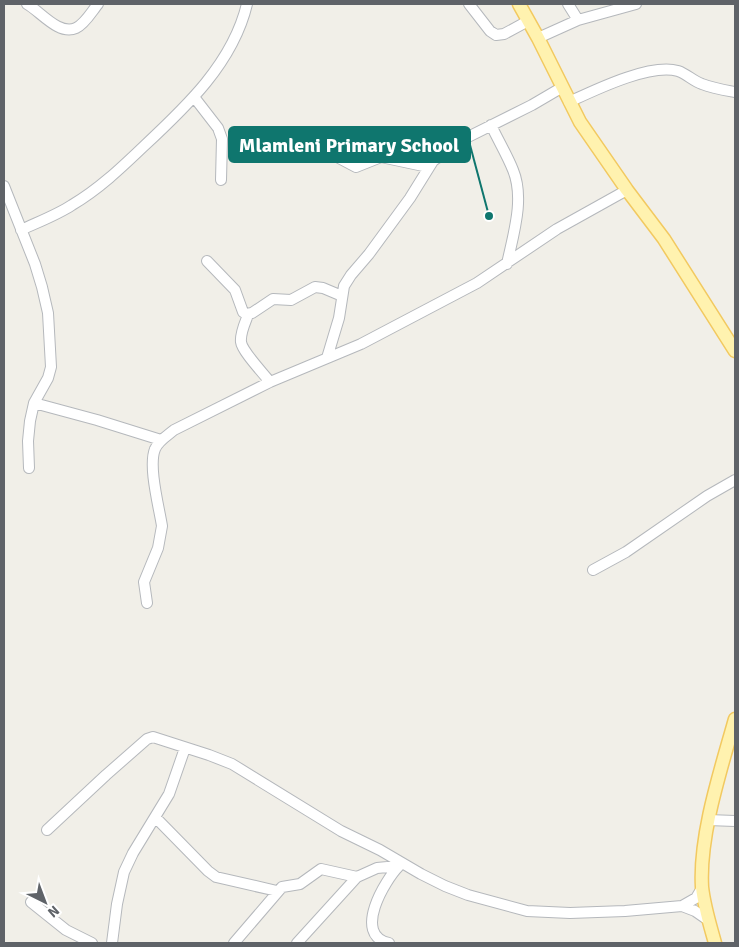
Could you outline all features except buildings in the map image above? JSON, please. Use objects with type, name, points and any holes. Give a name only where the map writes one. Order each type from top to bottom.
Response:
[{"type":"main road","points":[[519,4],[580,122],[664,239],[735,350]]},
{"type":"main road","points":[[715,943],[708,920],[702,888],[702,870],[708,820],[735,719]]},
{"type":"street","points":[[27,4],[55,24],[69,29],[76,28],[82,23],[98,4]]},
{"type":"street","points":[[21,230],[71,206],[107,181],[194,97],[217,67],[231,44],[243,21],[247,4]]},
{"type":"street","points":[[469,4],[490,31],[496,35],[504,34],[528,21]]},
{"type":"street","points":[[568,4],[578,20]]},
{"type":"street","points":[[538,38],[578,20],[636,4]]},
{"type":"street","points":[[569,102],[622,79],[647,72],[663,71],[676,71],[703,85],[735,92]]},
{"type":"street","points":[[327,358],[339,318],[344,286],[350,275],[369,254],[410,198],[428,167],[456,144],[561,88]]},
{"type":"street","points":[[194,97],[218,128],[222,140],[221,180]]},
{"type":"street","points":[[491,125],[513,171],[518,190],[517,213],[506,264]]},
{"type":"street","points":[[293,144],[320,148],[356,168],[381,157],[428,167]]},
{"type":"street","points":[[4,186],[35,264],[48,313],[51,367],[48,378],[34,403],[28,441],[29,468]]},
{"type":"street","points":[[147,602],[144,582],[161,535],[162,526],[152,460],[155,448],[161,440],[174,430],[270,382],[361,344],[477,283],[557,229],[627,190]]},
{"type":"street","points":[[207,261],[235,290],[243,312],[248,315]]},
{"type":"street","points":[[270,382],[241,343],[248,315],[270,300],[276,298],[295,299],[315,287],[323,288],[342,296]]},
{"type":"street","points":[[34,403],[161,440]]},
{"type":"street","points":[[593,570],[633,547],[707,496],[735,480]]},
{"type":"street","points":[[47,830],[106,774],[150,738],[158,738],[220,759],[240,768],[312,814],[380,850],[400,865],[476,898],[527,911],[570,914],[682,906],[696,898],[702,888]]},
{"type":"street","points":[[112,943],[117,904],[124,872],[173,785],[185,748]]},
{"type":"street","points":[[156,818],[216,877],[277,891]]},
{"type":"street","points":[[708,820],[735,821]]},
{"type":"street","points":[[297,943],[356,877],[377,868],[400,865]]},
{"type":"street","points":[[389,943],[376,934],[372,918],[376,902],[384,884],[400,865]]},
{"type":"street","points":[[234,943],[277,891],[286,885],[295,886],[300,884],[321,869],[356,877]]},
{"type":"street","points":[[31,902],[66,930],[92,943]]},
{"type":"street","points":[[682,906],[695,911],[708,920]]},
{"type":"place","name":"Mlamleni Primary School","points":[[489,216]]}]
